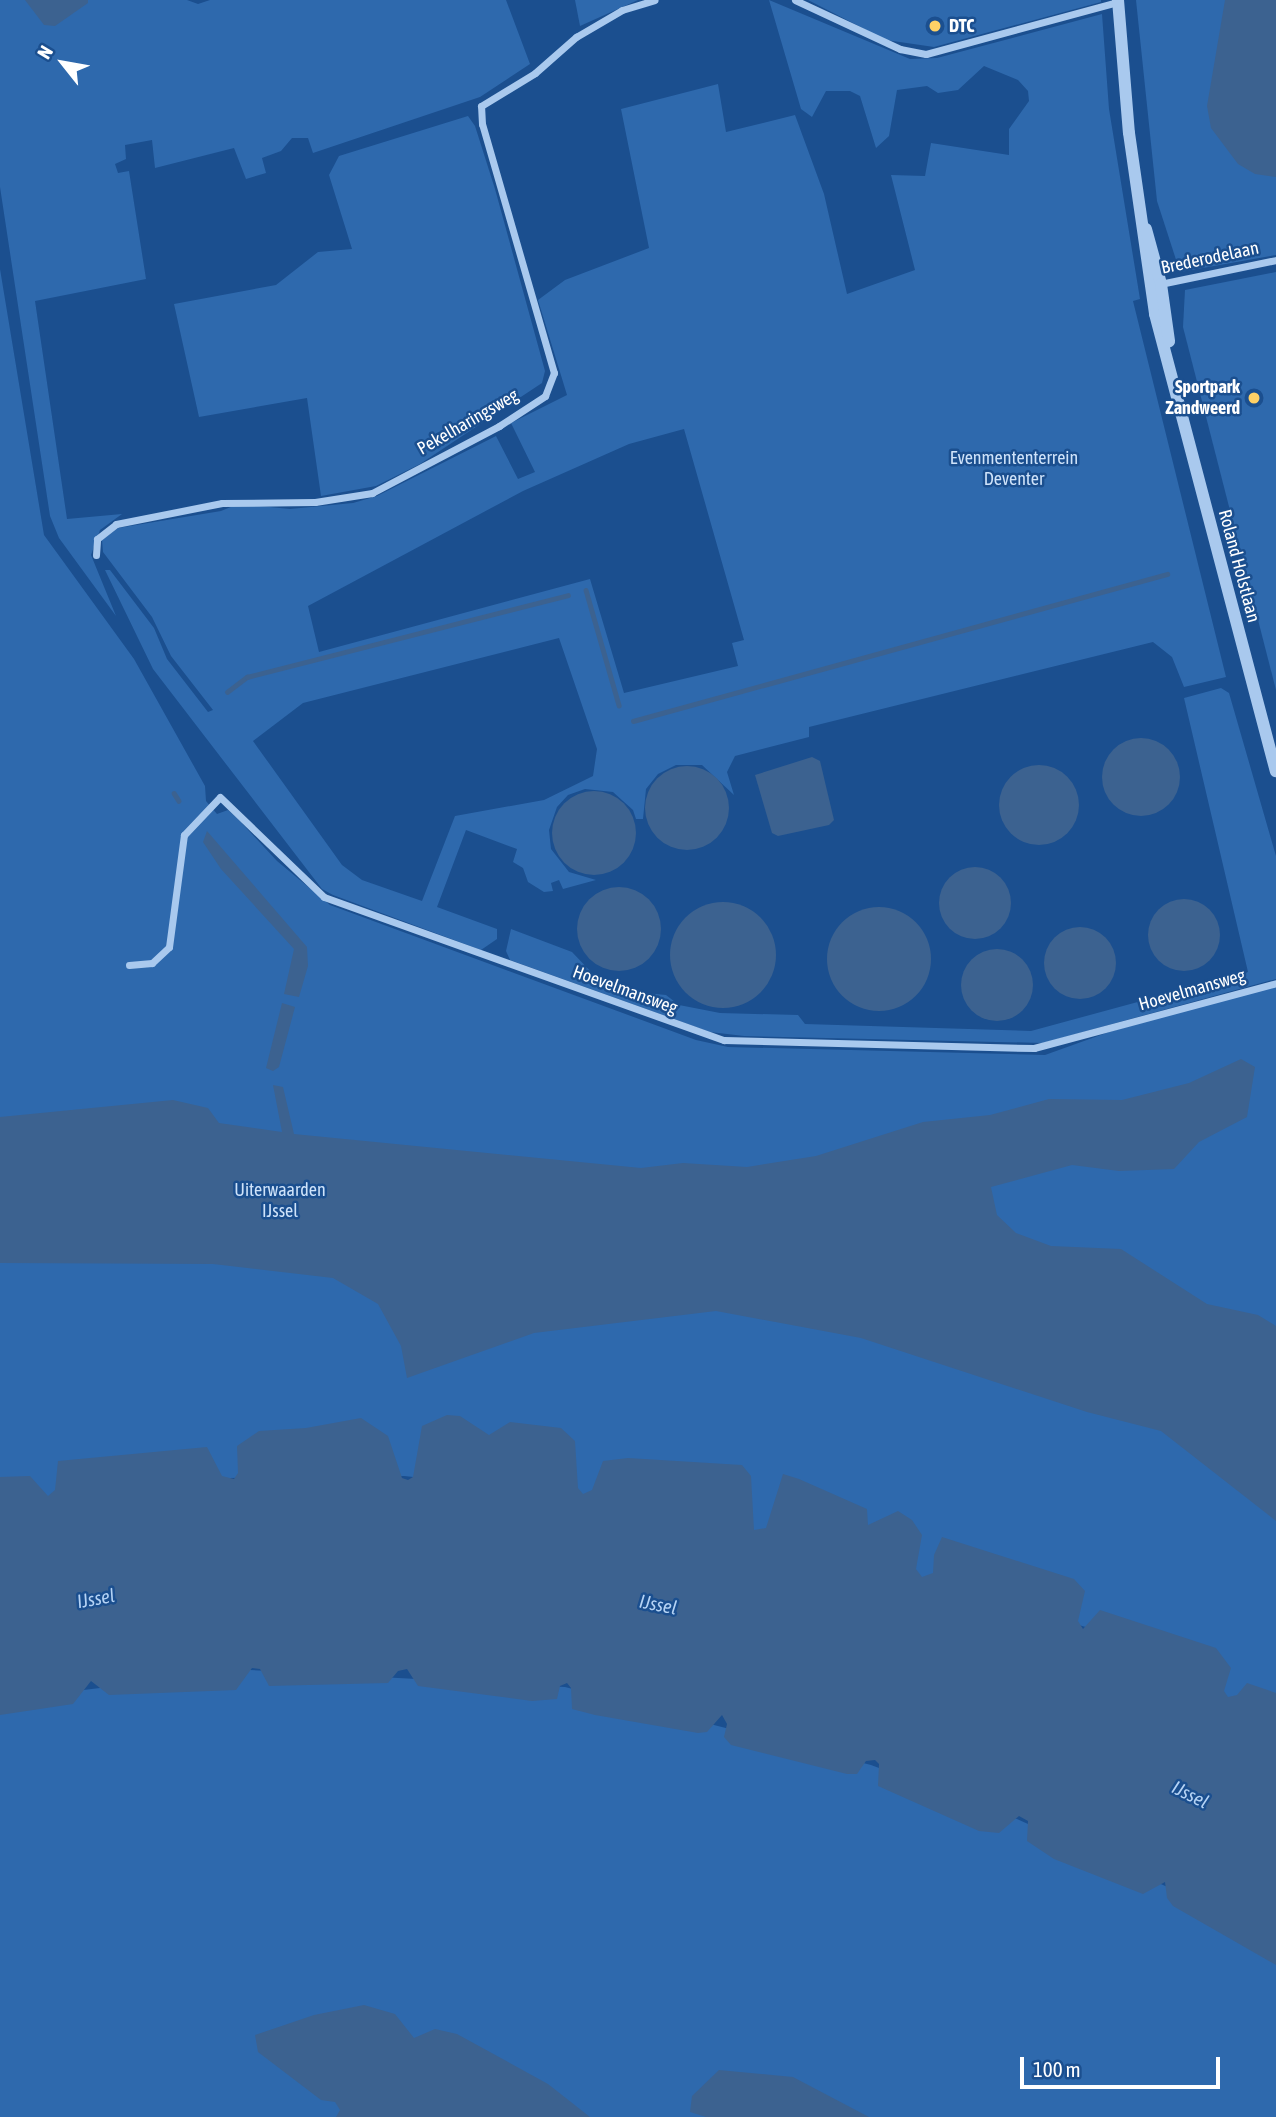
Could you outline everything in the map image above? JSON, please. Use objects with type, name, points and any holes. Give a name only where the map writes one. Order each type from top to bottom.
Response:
[{"type":"street","name":"Pekelharingsweg","points":[[96,555],[97,539],[116,524],[222,503],[315,502],[372,493],[499,426],[545,396],[554,373],[482,124],[481,106],[535,73],[576,37],[622,10],[654,0]]},
{"type":"street","points":[[795,0],[900,49],[926,54],[1118,1]]},
{"type":"street","name":"Roland Holstlaan","points":[[1118,1],[1140,212],[1171,369],[1276,771]]},
{"type":"street","name":"Brederodelaan","points":[[1156,286],[1276,260]]},
{"type":"street","name":"Hoevelmansweg","points":[[129,965],[152,963],[169,947],[184,835],[220,797],[324,897],[724,1040],[1034,1048],[1276,983]]},
{"type":"green space","points":[[0,0],[187,0],[198,4],[210,0],[506,0],[530,64],[480,97],[313,153],[308,138],[292,138],[281,151],[262,158],[266,173],[246,179],[234,148],[155,168],[152,140],[125,145],[126,159],[115,164],[118,173],[129,171],[146,279],[35,301],[67,519],[122,514],[100,530],[91,555],[116,616],[59,538],[50,516],[0,187]]},
{"type":"green space","points":[[575,0],[638,0],[580,26]]},
{"type":"green space","name":"Evenmententerrein Deventer","points":[[769,0],[910,59],[937,58],[1102,14],[1109,109],[1140,299],[1133,301],[1226,677],[1184,687],[1172,657],[1153,642],[809,727],[809,737],[735,756],[727,772],[734,795],[702,765],[676,765],[658,774],[646,789],[643,819],[636,819],[633,810],[613,792],[585,789],[568,795],[557,807],[549,830],[551,849],[569,872],[596,880],[563,889],[559,880],[551,883],[553,891],[544,892],[528,882],[523,868],[513,862],[517,849],[466,830],[437,907],[497,929],[497,939],[481,950],[322,889],[153,669],[105,570],[110,570],[154,628],[167,659],[208,712],[213,710],[171,656],[152,617],[103,552],[102,540],[118,528],[221,511],[238,504],[290,509],[353,503],[377,496],[496,436],[518,479],[535,472],[511,423],[567,395],[538,300],[565,280],[649,248],[621,109],[718,84],[726,132],[795,115],[824,194],[847,294],[915,270],[891,175],[925,176],[931,143],[1009,155],[1009,129],[1029,101],[1028,91],[1018,80],[984,66],[958,90],[938,93],[927,86],[897,90],[889,136],[876,148],[860,96],[850,91],[826,91],[812,117],[801,109]],"holes":[[[684,429],[744,640],[732,643],[738,666],[624,693],[590,579],[319,652],[308,606],[523,491],[629,444]],[[559,638],[597,749],[593,776],[544,800],[455,816],[422,901],[362,880],[342,865],[253,741],[303,703]]]},
{"type":"green space","name":"DTC","points":[[808,0],[1101,2],[934,47],[886,40]]},
{"type":"green space","points":[[1136,0],[1276,0],[1276,255],[1180,272],[1157,201]]},
{"type":"green space","points":[[468,116],[475,126],[495,189],[545,371],[542,383],[420,464],[376,486],[321,496],[307,398],[199,417],[174,304],[276,285],[318,252],[352,249],[329,175],[339,156]]},
{"type":"green space","name":"Uiterwaarden IJssel","points":[[0,269],[44,535],[134,659],[205,786],[206,801],[217,814],[228,810],[277,861],[330,905],[696,1040],[728,1047],[1045,1055],[1109,1032],[1276,985],[1276,1723],[1089,1628],[919,1578],[583,1495],[404,1476],[227,1478],[0,1501]]},
{"type":"green space","points":[[1276,272],[1276,690],[1183,327],[1185,290]]},
{"type":"green space","points":[[1221,688],[1229,693],[1276,856],[1276,979],[1043,1043],[744,1036],[710,1032],[510,960],[506,951],[511,929],[572,952],[593,974],[645,993],[666,995],[679,1005],[720,1013],[798,1015],[805,1024],[1031,1031],[1248,972],[1184,698]]},
{"type":"green space","points":[[250,1670],[565,1687],[871,1765],[1017,1819],[1276,1936],[1276,2117],[0,2117],[0,1700]]},
{"type":"water","points":[[25,0],[88,0],[88,3],[55,26],[44,25]]},
{"type":"water","points":[[1225,0],[1276,0],[1276,177],[1255,174],[1238,164],[1211,128],[1207,106]]},
{"type":"water","points":[[1141,738],[1156,741],[1168,750],[1177,762],[1180,777],[1177,792],[1168,804],[1156,813],[1141,816],[1126,813],[1114,804],[1105,792],[1102,777],[1105,762],[1114,750],[1126,741]]},
{"type":"water","points":[[812,757],[820,761],[834,820],[829,825],[778,836],[772,833],[755,775]]},
{"type":"water","points":[[1039,765],[1054,768],[1067,777],[1076,790],[1079,805],[1076,820],[1067,833],[1054,842],[1039,845],[1024,842],[1011,833],[1002,820],[999,805],[1002,790],[1011,777],[1024,768]]},
{"type":"water","points":[[687,766],[703,769],[717,778],[726,792],[729,808],[726,824],[717,838],[703,847],[687,850],[671,847],[657,838],[648,824],[645,808],[648,792],[657,778],[671,769]]},
{"type":"water","points":[[594,791],[610,794],[624,803],[633,817],[636,833],[633,849],[624,863],[610,872],[594,875],[578,872],[564,863],[555,849],[552,833],[555,817],[564,803],[578,794]]},
{"type":"water","points":[[207,831],[307,947],[308,966],[299,997],[284,994],[294,949],[221,869],[203,842]]},
{"type":"water","points":[[975,867],[989,870],[1001,877],[1008,889],[1011,903],[1008,917],[1001,929],[989,936],[975,939],[961,936],[949,929],[942,917],[939,903],[942,889],[949,877],[961,870]]},
{"type":"water","points":[[619,887],[635,890],[649,899],[658,913],[661,929],[658,945],[649,959],[635,968],[619,971],[603,968],[589,959],[580,945],[577,929],[580,913],[589,899],[603,890]]},
{"type":"water","points":[[1191,899],[1210,909],[1218,921],[1218,949],[1210,961],[1198,969],[1177,971],[1158,961],[1150,949],[1148,928],[1158,909],[1170,901]]},
{"type":"water","points":[[723,902],[743,906],[760,918],[772,935],[776,955],[772,975],[760,992],[743,1004],[723,1008],[703,1004],[686,992],[674,975],[670,955],[674,935],[686,918],[703,906]]},
{"type":"water","points":[[879,907],[899,911],[916,922],[927,939],[931,959],[927,979],[916,996],[899,1007],[879,1011],[859,1007],[842,996],[831,979],[827,959],[831,939],[842,922],[859,911]]},
{"type":"water","points":[[1087,927],[1106,937],[1114,949],[1114,977],[1106,989],[1094,997],[1073,999],[1054,989],[1046,977],[1044,956],[1054,937],[1066,929]]},
{"type":"water","points":[[990,949],[1004,949],[1023,959],[1033,978],[1033,992],[1023,1011],[1004,1021],[990,1021],[971,1011],[961,992],[961,978],[971,959]]},
{"type":"water","points":[[282,1003],[295,1007],[279,1067],[273,1071],[266,1068]]},
{"type":"water","points":[[1241,1059],[1255,1067],[1247,1117],[1199,1142],[1174,1169],[1119,1171],[1072,1165],[991,1187],[997,1215],[1016,1233],[1051,1246],[1121,1249],[1207,1304],[1258,1315],[1276,1326],[1276,1521],[1161,1431],[1087,1412],[861,1338],[716,1311],[534,1333],[407,1378],[401,1346],[378,1304],[333,1278],[213,1264],[0,1263],[0,1117],[173,1100],[208,1108],[219,1123],[282,1132],[273,1085],[283,1087],[294,1134],[641,1168],[683,1163],[747,1167],[816,1156],[923,1122],[990,1115],[1049,1099],[1122,1100],[1189,1083]]},
{"type":"water","name":"IJssel","points":[[447,1415],[460,1416],[489,1435],[510,1422],[561,1428],[575,1441],[578,1488],[583,1494],[592,1490],[603,1461],[628,1458],[742,1465],[751,1476],[754,1530],[766,1528],[783,1474],[867,1509],[868,1525],[898,1511],[912,1520],[922,1535],[916,1569],[922,1577],[933,1573],[934,1555],[942,1537],[1074,1579],[1085,1591],[1078,1621],[1083,1629],[1100,1610],[1216,1648],[1231,1668],[1224,1691],[1228,1697],[1237,1695],[1247,1683],[1276,1693],[1276,1965],[1173,1906],[1167,1898],[1165,1882],[1143,1894],[1054,1859],[1027,1841],[1028,1821],[1019,1816],[999,1833],[979,1831],[878,1786],[879,1764],[875,1760],[866,1761],[857,1774],[847,1774],[731,1745],[724,1737],[727,1724],[722,1715],[707,1732],[698,1733],[595,1715],[572,1709],[571,1688],[567,1683],[560,1686],[557,1699],[532,1701],[418,1686],[407,1669],[398,1671],[388,1683],[269,1686],[260,1669],[252,1668],[236,1690],[109,1695],[91,1681],[73,1704],[0,1715],[0,1477],[30,1476],[48,1496],[55,1490],[58,1461],[207,1447],[222,1476],[234,1479],[238,1473],[237,1446],[259,1431],[306,1428],[361,1418],[388,1436],[402,1478],[408,1480],[413,1477],[422,1426]]},
{"type":"water","points":[[364,2005],[395,2014],[414,2038],[435,2029],[457,2034],[548,2084],[590,2117],[336,2117],[340,2110],[335,2102],[321,2100],[258,2052],[255,2035],[314,2015]]},
{"type":"water","points":[[719,2070],[793,2077],[869,2117],[706,2117],[690,2112],[692,2096]]},
{"type":"waterway","points":[[633,721],[1167,574]]},
{"type":"waterway","points":[[586,590],[619,705]]},
{"type":"waterway","points":[[227,692],[247,677],[568,595]]},
{"type":"waterway","points":[[174,793],[179,801]]},
{"type":"place","name":"DTC","points":[[935,26]]},
{"type":"place","name":"Sportpark Zandweerd","points":[[1254,398]]}]
